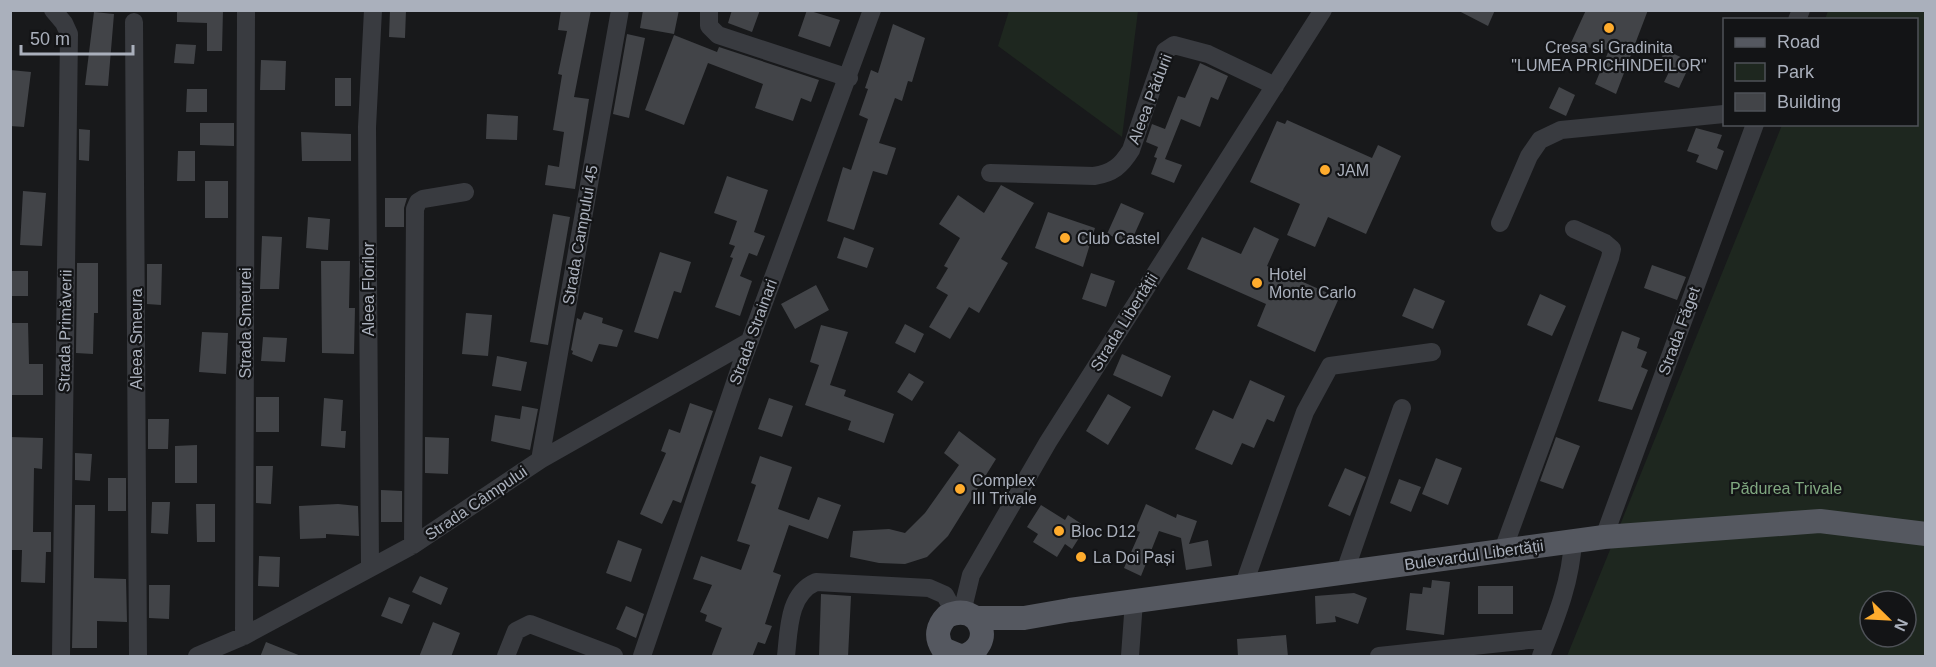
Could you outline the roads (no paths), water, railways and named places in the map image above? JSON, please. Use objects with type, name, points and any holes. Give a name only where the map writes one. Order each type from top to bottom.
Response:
[{"type":"main road","name":"Bulevardul Libertății","points":[[964,614],[1024,618],[1604,537],[1820,521],[1926,534]]},
{"type":"main road","points":[[964,614],[982,629],[967,652],[933,647],[941,621],[964,614]]},
{"type":"main road","name":"Bulevardul Libertății","points":[[967,652],[1024,618]]},
{"type":"street","name":"Strada Primăverii","points":[[53,10],[64,23],[69,34],[61,657]]},
{"type":"street","name":"Strada Smeurei","points":[[244,636],[246,10]]},
{"type":"street","name":"Aleea Florilor","points":[[370,568],[367,127],[373,10]]},
{"type":"street","name":"Strada Campului 45","points":[[540,460],[620,10]]},
{"type":"street","points":[[709,10],[709,26],[718,35],[849,78]]},
{"type":"street","name":"Strada Strainari","points":[[642,657],[750,341],[849,78],[872,10]]},
{"type":"street","name":"Strada Libertății","points":[[964,614],[971,575],[1048,442],[1323,10]]},
{"type":"street","name":"Aleea Smeura","points":[[134,22],[138,657]]},
{"type":"street","name":"Aleea Pădurii","points":[[990,173],[1094,176],[1109,174],[1123,164],[1131,150],[1165,51],[1174,45],[1208,54],[1275,86]]},
{"type":"street","points":[[1500,222],[1529,156],[1540,140],[1561,130],[1723,114]]},
{"type":"street","name":"Strada Făget","points":[[1604,537],[1754,126]]},
{"type":"street","points":[[413,545],[415,209],[418,202],[423,199],[465,192]]},
{"type":"street","points":[[1503,550],[1612,249],[1605,243],[1574,229]]},
{"type":"street","name":"Strada Câmpului","points":[[197,657],[244,636],[413,545],[540,460],[750,341]]},
{"type":"street","points":[[1244,587],[1305,412],[1330,366],[1432,352]]},
{"type":"street","points":[[1344,574],[1402,408]]},
{"type":"street","points":[[1541,657],[1566,590],[1573,540]]},
{"type":"street","points":[[786,657],[794,603],[805,587],[816,582],[929,588],[945,595],[964,614]]},
{"type":"street","points":[[1130,657],[1134,601]]},
{"type":"street","points":[[506,655],[516,631],[530,624],[614,657]]},
{"type":"street","points":[[1379,657],[1548,638]]},
{"type":"place","name":"Cresa si Gradinita \"LUMEA PRICHINDEILOR\"","points":[[1609,28]]},
{"type":"place","name":"JAM","points":[[1325,170]]},
{"type":"place","name":"Club Castel","points":[[1065,238]]},
{"type":"place","name":"Hotel Monte Carlo","points":[[1257,283]]},
{"type":"place","name":"Complex III Trivale","points":[[960,489]]},
{"type":"place","name":"Bloc D12","points":[[1059,531]]},
{"type":"place","name":"La Doi Pași","points":[[1081,557]]},
{"type":"park label","name":"Pădurea Trivale","points":[[1786,488]]}]
